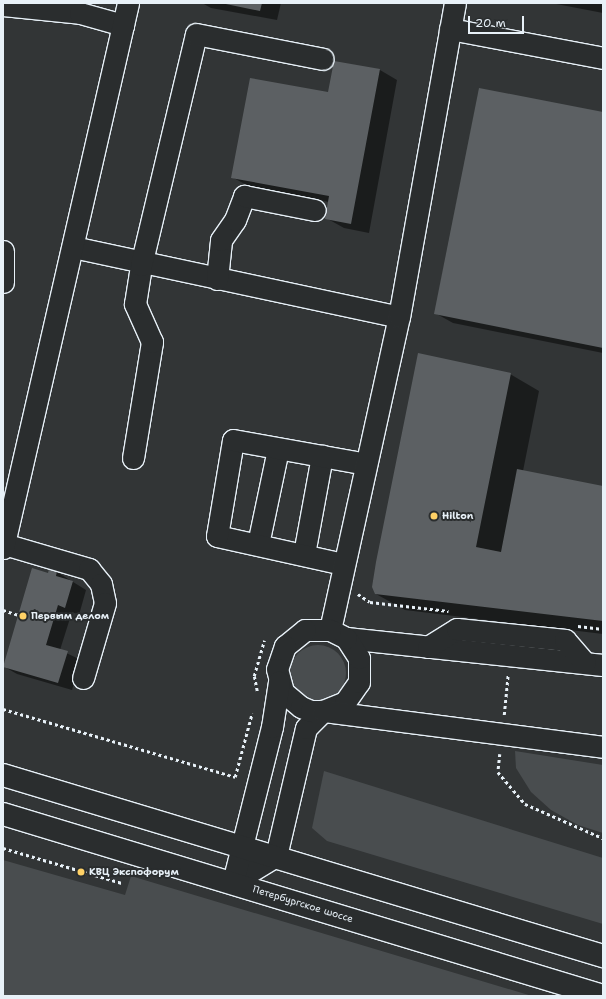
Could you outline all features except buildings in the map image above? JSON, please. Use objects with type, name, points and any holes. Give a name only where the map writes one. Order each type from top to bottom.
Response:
[{"type":"main road","points":[[3,776],[276,856],[603,956]]},
{"type":"main road","name":"Петербургское шоссе","points":[[3,814],[233,882],[603,996]]},
{"type":"street","points":[[83,678],[104,603],[101,584],[89,569],[4,546],[128,3]]},
{"type":"street","points":[[233,882],[276,856],[306,728],[323,711],[345,702],[359,682],[359,658],[338,634],[344,564],[399,317],[455,3]]},
{"type":"street","points":[[3,5],[80,13],[123,25]]},
{"type":"street","points":[[450,29],[603,58]]},
{"type":"street","points":[[133,458],[152,342],[135,304],[141,264],[196,34],[323,59]]},
{"type":"street","points":[[217,279],[221,240],[235,220],[244,196],[315,210]]},
{"type":"street","points":[[73,247],[141,264],[399,317]]},
{"type":"street","points":[[3,251],[3,282]]},
{"type":"street","points":[[344,564],[217,536],[233,440],[366,464]]},
{"type":"street","points":[[258,544],[278,449]]},
{"type":"street","points":[[304,554],[322,456]]},
{"type":"street","points":[[233,882],[272,727],[279,682],[279,657],[294,636],[305,630],[428,647],[594,664]]},
{"type":"street","points":[[279,682],[291,701],[311,711],[323,711],[603,747]]},
{"type":"path","points":[[3,610],[18,614]]},
{"type":"path","points":[[3,848],[122,883]]},
{"type":"shaded area","points":[[318,645],[329,647],[338,653],[344,662],[346,673],[344,684],[338,693],[329,699],[318,701],[307,699],[298,693],[292,684],[290,673],[292,662],[298,653],[307,647]]},
{"type":"shaded area","points":[[515,751],[603,765],[603,833],[578,825],[551,810],[531,792],[516,768]]},
{"type":"shaded area","points":[[324,771],[603,858],[603,924],[327,841],[312,828]]},
{"type":"shaded area","points":[[3,860],[125,895],[131,876],[532,996],[3,996]]},
{"type":"place","name":"Hilton","points":[[434,516]]},
{"type":"place","name":"Первым делом","points":[[23,616]]},
{"type":"place","name":"КВЦ Экспофорум","points":[[81,872]]}]
